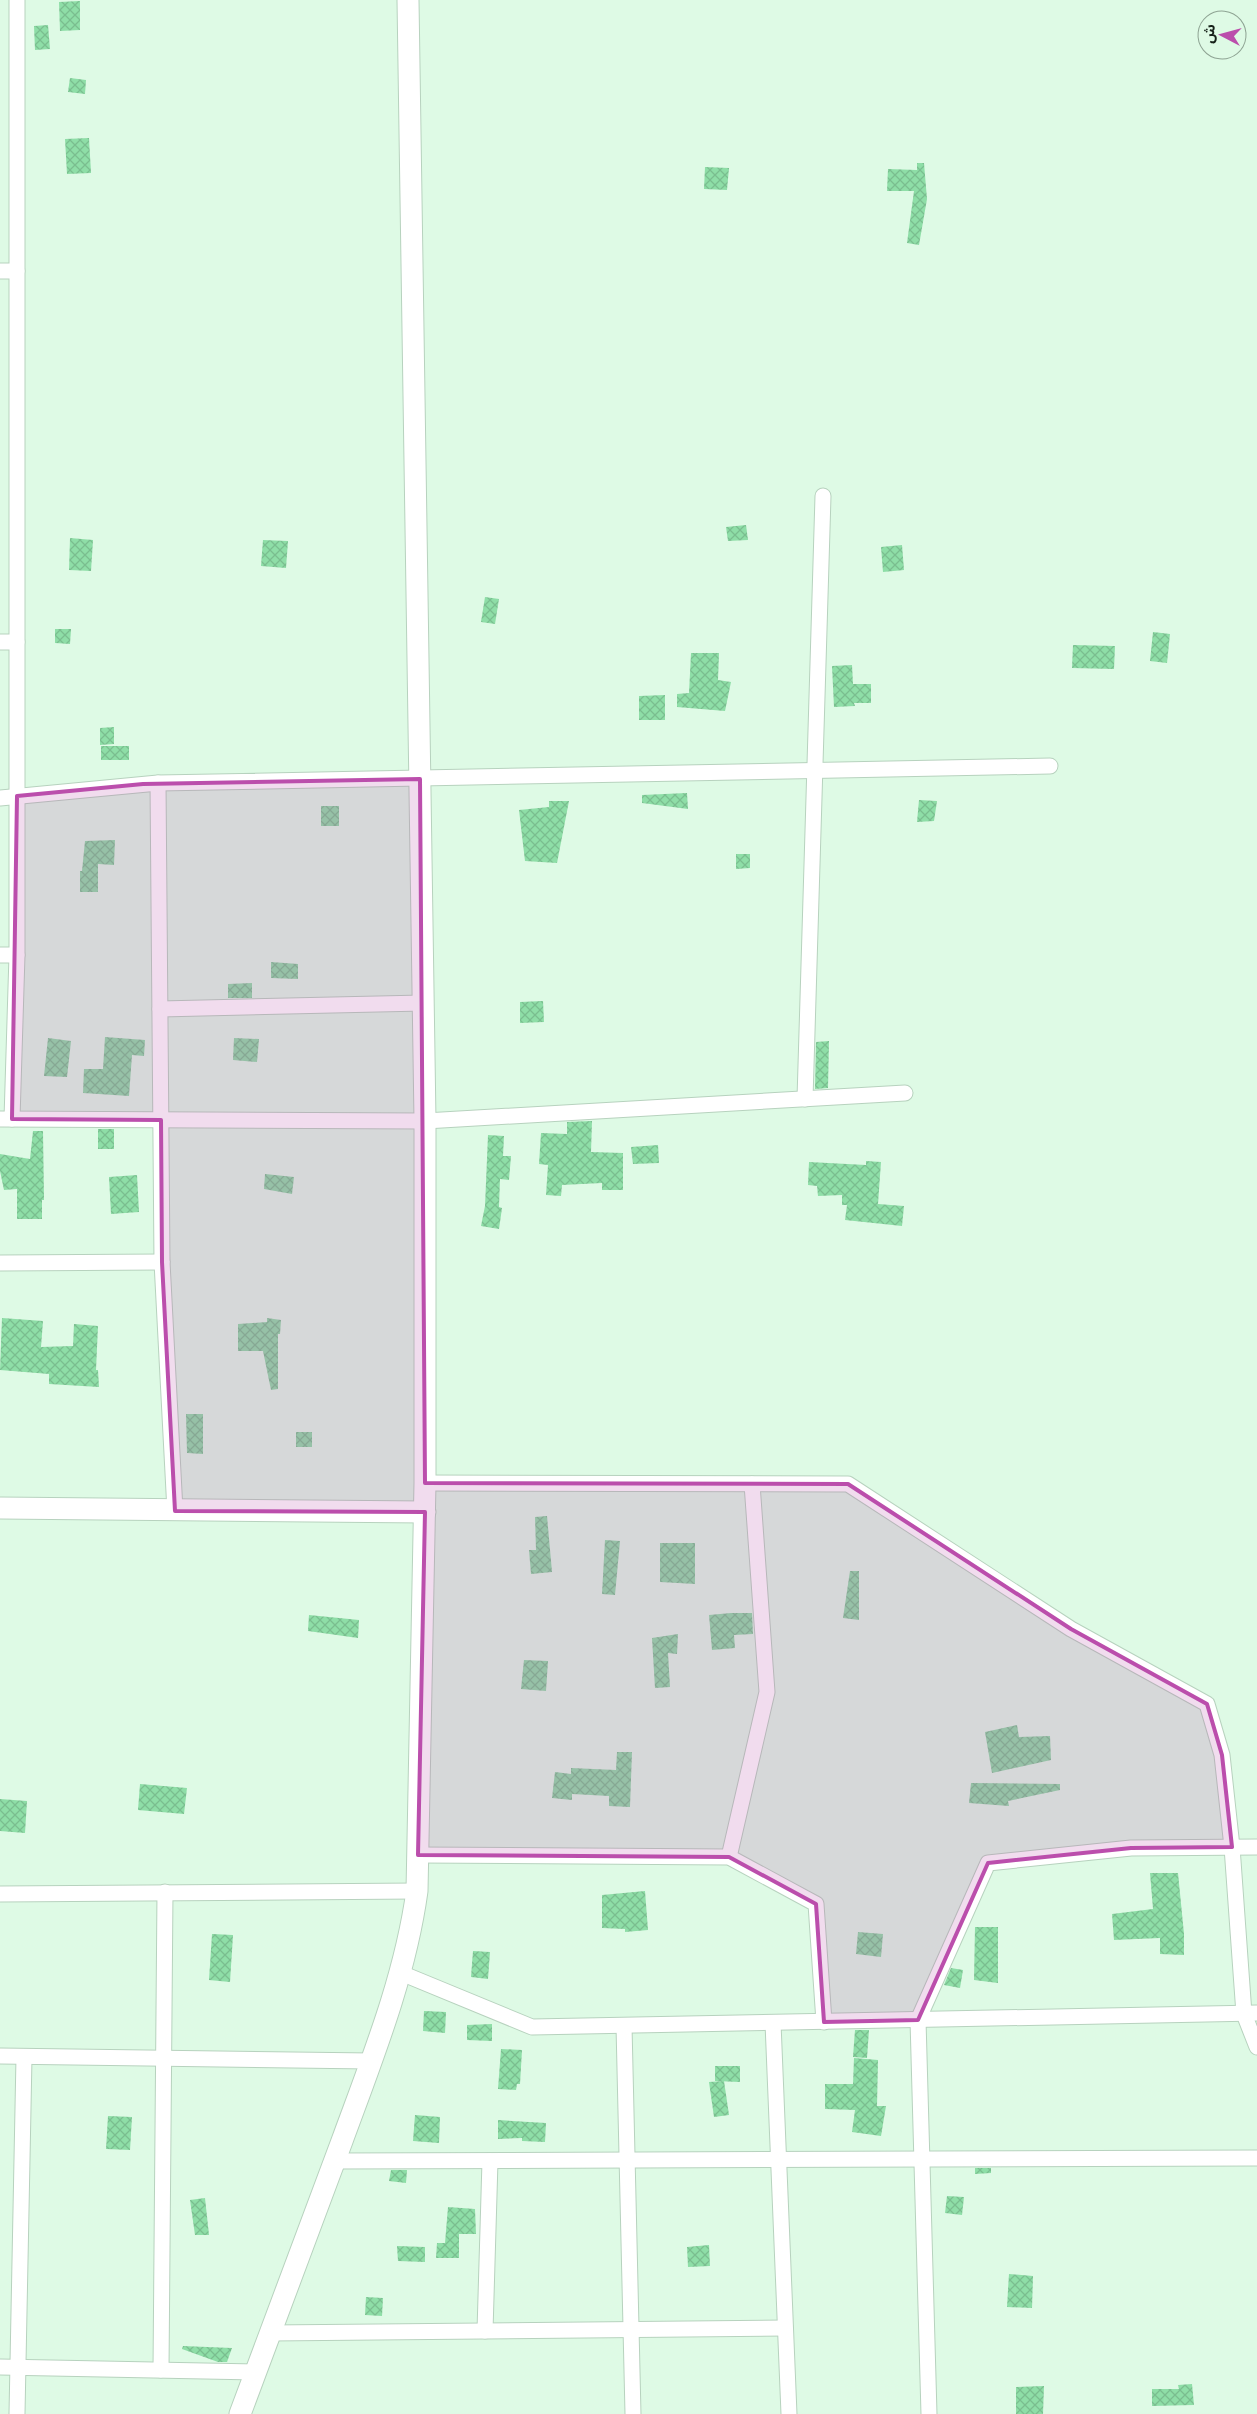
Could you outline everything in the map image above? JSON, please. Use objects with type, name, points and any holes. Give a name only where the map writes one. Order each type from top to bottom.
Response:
[{"type":"main road","points":[[240,2414],[372,2061],[412,1933],[418,1891],[425,1512],[425,1121],[408,0]]},
{"type":"main road","points":[[0,1508],[425,1512]]},
{"type":"street","points":[[17,0],[17,955],[6,1119],[425,1121],[905,1093]]},
{"type":"street","points":[[0,271],[17,271]]},
{"type":"street","points":[[805,1098],[823,496]]},
{"type":"street","points":[[0,642],[16,642]]},
{"type":"street","points":[[0,798],[158,783],[1050,766]]},
{"type":"street","points":[[158,783],[162,1262],[175,1511]]},
{"type":"street","points":[[0,955],[17,955]]},
{"type":"street","points":[[160,1009],[423,1003]]},
{"type":"street","points":[[0,1263],[162,1262]]},
{"type":"street","points":[[425,1484],[848,1484],[1071,1629],[1207,1704],[1222,1755],[1250,2014],[1257,2047]]},
{"type":"street","points":[[729,1856],[767,1692],[752,1484]]},
{"type":"street","points":[[929,2414],[918,2020],[988,1863],[1131,1848],[1257,1847]]},
{"type":"street","points":[[418,1855],[729,1856],[816,1904],[824,2022]]},
{"type":"street","points":[[0,1894],[418,1891]]},
{"type":"street","points":[[161,2370],[165,1892]]},
{"type":"street","points":[[401,1973],[532,2028],[1250,2014]]},
{"type":"street","points":[[773,2023],[788,2414]]},
{"type":"street","points":[[624,2026],[632,2414]]},
{"type":"street","points":[[0,2056],[372,2061]]},
{"type":"street","points":[[18,2414],[24,2057]]},
{"type":"street","points":[[334,2161],[1257,2158]]},
{"type":"street","points":[[485,2331],[490,2161]]},
{"type":"street","points":[[270,2333],[785,2328]]},
{"type":"street","points":[[0,2367],[256,2372]]},
{"type":"highlighted area","points":[[420,779],[425,1483],[848,1484],[1071,1629],[1207,1704],[1222,1755],[1232,1847],[1131,1848],[988,1863],[918,2020],[824,2022],[816,1904],[729,1857],[418,1855],[425,1512],[175,1511],[162,1262],[161,1120],[12,1119],[17,796],[143,784]]},
{"type":"building","points":[[80,1],[80,30],[60,31],[59,2]]},
{"type":"building","points":[[48,25],[50,49],[35,50],[34,26]]},
{"type":"building","points":[[70,78],[86,80],[85,94],[68,92]]},
{"type":"building","points":[[89,138],[91,173],[67,174],[65,139]]},
{"type":"building","points":[[917,163],[924,163],[927,199],[919,245],[907,243],[914,191],[887,191],[888,169],[917,170]]},
{"type":"building","points":[[705,167],[729,168],[727,190],[704,189]]},
{"type":"building","points":[[746,525],[748,540],[728,541],[726,527]]},
{"type":"building","points":[[70,538],[93,540],[91,571],[69,570]]},
{"type":"building","points":[[263,540],[288,541],[286,568],[261,566]]},
{"type":"building","points":[[902,545],[904,570],[883,572],[881,547]]},
{"type":"building","points":[[485,597],[499,599],[495,624],[481,622]]},
{"type":"building","points":[[55,629],[71,629],[70,644],[55,643]]},
{"type":"building","points":[[1153,632],[1170,634],[1167,663],[1150,661]]},
{"type":"building","points":[[1073,645],[1115,646],[1114,669],[1072,668]]},
{"type":"building","points":[[691,653],[719,653],[718,680],[731,682],[725,711],[677,707],[677,694],[689,693]]},
{"type":"building","points":[[852,665],[853,684],[871,684],[871,703],[854,703],[855,706],[834,707],[832,666]]},
{"type":"building","points":[[665,695],[665,720],[639,720],[639,696]]},
{"type":"building","points":[[114,727],[114,744],[100,745],[100,728]]},
{"type":"building","points":[[101,746],[129,746],[129,760],[101,760]]},
{"type":"building","points":[[687,793],[688,809],[642,803],[642,795]]},
{"type":"building","points":[[919,800],[937,801],[934,821],[917,822]]},
{"type":"building","points":[[549,801],[569,801],[557,863],[525,861],[519,810],[549,807]]},
{"type":"building","points":[[321,806],[339,806],[339,826],[321,826]]},
{"type":"building","points":[[115,840],[114,865],[98,864],[98,892],[80,892],[80,871],[82,871],[85,841]]},
{"type":"building","points":[[736,854],[750,854],[750,868],[736,869]]},
{"type":"building","points":[[271,962],[298,964],[298,979],[271,978]]},
{"type":"building","points":[[252,983],[252,998],[228,998],[228,984]]},
{"type":"building","points":[[543,1001],[544,1022],[520,1023],[520,1002]]},
{"type":"building","points":[[105,1037],[145,1040],[144,1056],[132,1055],[129,1096],[83,1093],[84,1069],[103,1069]]},
{"type":"building","points":[[48,1038],[71,1041],[67,1077],[44,1076]]},
{"type":"building","points":[[234,1038],[259,1039],[257,1062],[233,1060]]},
{"type":"building","points":[[829,1041],[828,1088],[815,1089],[816,1042]]},
{"type":"building","points":[[592,1121],[591,1152],[623,1153],[623,1190],[602,1190],[602,1183],[562,1185],[561,1196],[546,1195],[548,1165],[539,1164],[541,1133],[567,1134],[567,1122]]},
{"type":"building","points":[[98,1129],[114,1129],[114,1149],[98,1149]]},
{"type":"building","points":[[33,1131],[43,1131],[44,1200],[42,1200],[42,1219],[17,1219],[17,1189],[4,1190],[0,1171],[0,1154],[30,1159]]},
{"type":"building","points":[[488,1135],[504,1136],[503,1156],[511,1156],[509,1180],[500,1179],[499,1207],[502,1208],[499,1229],[481,1226],[485,1206]]},
{"type":"building","points":[[658,1145],[659,1163],[633,1164],[631,1147]]},
{"type":"building","points":[[866,1161],[881,1162],[878,1204],[904,1206],[902,1226],[845,1220],[847,1205],[842,1205],[842,1195],[818,1196],[817,1186],[808,1185],[809,1162],[866,1165]]},
{"type":"building","points":[[265,1174],[294,1177],[292,1194],[264,1189]]},
{"type":"building","points":[[137,1175],[139,1212],[111,1214],[109,1177]]},
{"type":"building","points":[[2,1318],[43,1321],[41,1347],[73,1346],[74,1324],[98,1326],[96,1370],[98,1370],[99,1387],[49,1384],[49,1374],[0,1370]]},
{"type":"building","points":[[267,1318],[281,1320],[280,1334],[278,1334],[278,1389],[271,1390],[263,1351],[238,1351],[238,1324],[267,1322]]},
{"type":"building","points":[[186,1414],[203,1414],[203,1454],[187,1453]]},
{"type":"building","points":[[296,1432],[312,1432],[312,1447],[296,1447]]},
{"type":"building","points":[[547,1516],[552,1572],[531,1574],[529,1550],[536,1550],[535,1517]]},
{"type":"building","points":[[605,1540],[620,1541],[615,1595],[602,1594]]},
{"type":"building","points":[[660,1543],[695,1543],[695,1584],[660,1582]]},
{"type":"building","points":[[850,1571],[859,1571],[859,1620],[843,1618]]},
{"type":"building","points":[[752,1613],[753,1634],[734,1635],[735,1648],[712,1650],[709,1615]]},
{"type":"building","points":[[309,1615],[359,1620],[358,1638],[308,1631]]},
{"type":"building","points":[[678,1634],[677,1654],[668,1653],[670,1687],[655,1688],[652,1638]]},
{"type":"building","points":[[524,1660],[548,1661],[546,1691],[521,1689]]},
{"type":"building","points":[[1017,1725],[1019,1737],[1050,1736],[1051,1760],[992,1773],[985,1732]]},
{"type":"building","points":[[617,1752],[632,1752],[630,1807],[609,1806],[609,1796],[572,1794],[572,1800],[552,1798],[555,1772],[571,1774],[571,1768],[616,1770]]},
{"type":"building","points":[[971,1783],[1060,1784],[1060,1790],[1008,1801],[1009,1806],[969,1803]]},
{"type":"building","points":[[140,1784],[187,1788],[184,1814],[138,1810]]},
{"type":"building","points":[[0,1799],[27,1801],[25,1833],[0,1831]]},
{"type":"building","points":[[1150,1873],[1178,1873],[1184,1934],[1184,1955],[1160,1954],[1160,1938],[1114,1940],[1112,1914],[1153,1909]]},
{"type":"building","points":[[645,1891],[648,1930],[625,1932],[625,1929],[602,1928],[602,1895]]},
{"type":"building","points":[[975,1927],[998,1927],[998,1983],[974,1980]]},
{"type":"building","points":[[858,1932],[883,1934],[881,1957],[856,1954]]},
{"type":"building","points":[[212,1934],[233,1935],[230,1982],[209,1980]]},
{"type":"building","points":[[473,1951],[490,1952],[488,1979],[471,1977]]},
{"type":"building","points":[[951,1968],[963,1970],[960,1988],[944,1985]]},
{"type":"building","points":[[424,2011],[446,2012],[445,2033],[423,2031]]},
{"type":"building","points":[[492,2024],[492,2041],[467,2040],[467,2025]]},
{"type":"building","points":[[855,2030],[869,2030],[867,2058],[853,2057]]},
{"type":"building","points":[[501,2049],[522,2050],[520,2084],[517,2084],[516,2090],[498,2089]]},
{"type":"building","points":[[854,2058],[878,2060],[877,2106],[886,2106],[881,2136],[852,2132],[855,2110],[825,2109],[825,2084],[853,2084]]},
{"type":"building","points":[[715,2066],[740,2066],[740,2082],[715,2081]]},
{"type":"building","points":[[724,2081],[729,2115],[714,2117],[709,2082]]},
{"type":"building","points":[[415,2115],[440,2117],[439,2143],[413,2141]]},
{"type":"building","points":[[108,2116],[132,2117],[130,2150],[106,2149]]},
{"type":"building","points":[[498,2120],[546,2123],[545,2142],[522,2141],[522,2138],[498,2139]]},
{"type":"building","points":[[975,2168],[991,2168],[991,2173],[975,2174]]},
{"type":"building","points":[[391,2170],[407,2170],[406,2183],[389,2181]]},
{"type":"building","points":[[947,2196],[964,2197],[962,2215],[945,2213]]},
{"type":"building","points":[[205,2198],[209,2235],[195,2235],[190,2200]]},
{"type":"building","points":[[448,2207],[475,2209],[476,2234],[459,2234],[459,2258],[436,2258],[437,2243],[445,2243]]},
{"type":"building","points":[[709,2245],[710,2266],[688,2267],[687,2247]]},
{"type":"building","points":[[397,2246],[425,2247],[425,2262],[398,2261]]},
{"type":"building","points":[[1009,2274],[1033,2276],[1032,2308],[1007,2307]]},
{"type":"building","points":[[366,2297],[383,2298],[382,2316],[365,2315]]},
{"type":"building","points":[[183,2346],[232,2348],[227,2362],[218,2362],[182,2349]]},
{"type":"building","points":[[1192,2384],[1194,2405],[1152,2406],[1152,2389],[1179,2389],[1178,2385]]},
{"type":"building","points":[[1044,2386],[1043,2414],[1016,2414],[1016,2387]]}]
